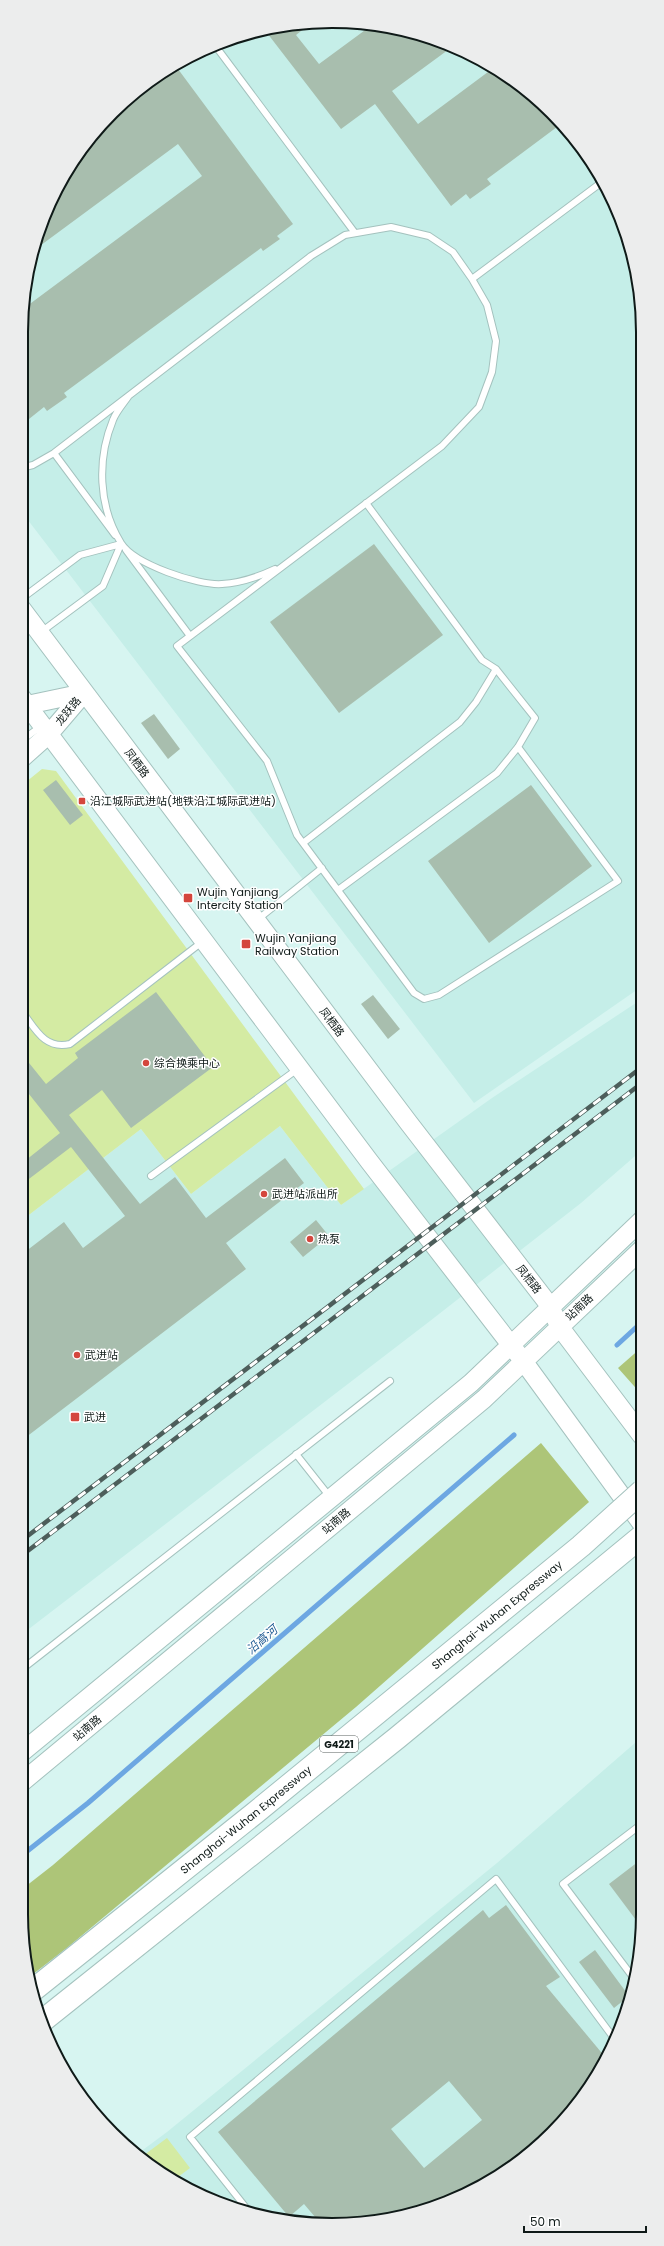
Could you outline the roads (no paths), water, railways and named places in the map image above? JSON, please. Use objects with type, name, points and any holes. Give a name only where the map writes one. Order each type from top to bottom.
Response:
[{"type":"highway","name":"Shanghai-Wuhan Expressway","points":[[37,1987],[274,1798],[582,1546],[636,1496]]},
{"type":"highway","name":"G4221","points":[[46,2018],[397,1738],[636,1541]]},
{"type":"main road","name":"凤栖路","points":[[28,617],[256,921],[550,1306],[559,1326],[636,1428]]},
{"type":"main road","name":"龙跃路","points":[[28,703],[84,692]]},
{"type":"main road","name":"龙跃路","points":[[28,750],[49,724],[84,692]]},
{"type":"main road","points":[[28,708],[49,724],[204,940],[511,1348],[524,1362],[636,1516]]},
{"type":"main road","name":"站南路","points":[[28,1747],[471,1383],[511,1348],[550,1306],[636,1226]]},
{"type":"main road","name":"站南路","points":[[28,1777],[484,1399],[524,1362],[559,1326],[636,1255]]},
{"type":"lane","points":[[218,50],[355,233]]},
{"type":"lane","points":[[472,278],[598,185]]},
{"type":"lane","points":[[28,467],[33,466],[54,453],[311,256],[345,234],[391,227],[429,236],[453,252],[472,278],[487,305],[496,341],[492,372],[479,407],[442,446],[177,646],[267,761],[297,835],[414,993],[424,999],[439,996],[618,881],[518,747]]},
{"type":"lane","points":[[133,391],[113,418],[104,450],[102,488],[109,516],[121,544],[148,564],[180,578],[221,584],[250,580],[284,565]]},
{"type":"lane","points":[[54,453],[190,636]]},
{"type":"lane","points":[[338,890],[497,773],[518,747],[535,718],[496,669],[482,660],[366,503]]},
{"type":"lane","points":[[28,594],[80,555],[121,544]]},
{"type":"lane","points":[[40,633],[103,586],[121,544]]},
{"type":"lane","points":[[303,843],[460,722],[476,702],[496,669]]},
{"type":"lane","points":[[28,738],[49,724]]},
{"type":"lane","points":[[256,921],[322,868]]},
{"type":"lane","points":[[28,1018],[49,1044],[59,1046],[70,1044],[204,940]]},
{"type":"lane","points":[[151,1176],[299,1068]]},
{"type":"lane","points":[[28,1665],[390,1381]]},
{"type":"lane","points":[[296,1454],[331,1499]]},
{"type":"lane","points":[[630,1973],[563,1884],[636,1828]]},
{"type":"lane","points":[[244,2205],[190,2137],[496,1879],[611,2034]]},
{"type":"waterway","name":"沿高河","points":[[617,1345],[636,1328]]},
{"type":"waterway","name":"沿高河","points":[[28,1850],[88,1803],[514,1435]]},
{"type":"railway","points":[[28,1536],[636,1072]]},
{"type":"railway","points":[[28,1551],[636,1088]]},
{"type":"place","name":"沿江城际武进站(地铁沿江城际武进站)","points":[[82,801]]},
{"type":"place","name":"Wujin Yanjiang Intercity Station","points":[[188,898]]},
{"type":"place","name":"Wujin Yanjiang Railway Station","points":[[246,944]]},
{"type":"place","name":"综合换乘中心","points":[[146,1063]]},
{"type":"place","name":"武进站派出所","points":[[264,1194]]},
{"type":"place","name":"热泵","points":[[310,1239]]},
{"type":"place","name":"武进站","points":[[77,1355]]},
{"type":"place","name":"武进","points":[[75,1417]]}]
